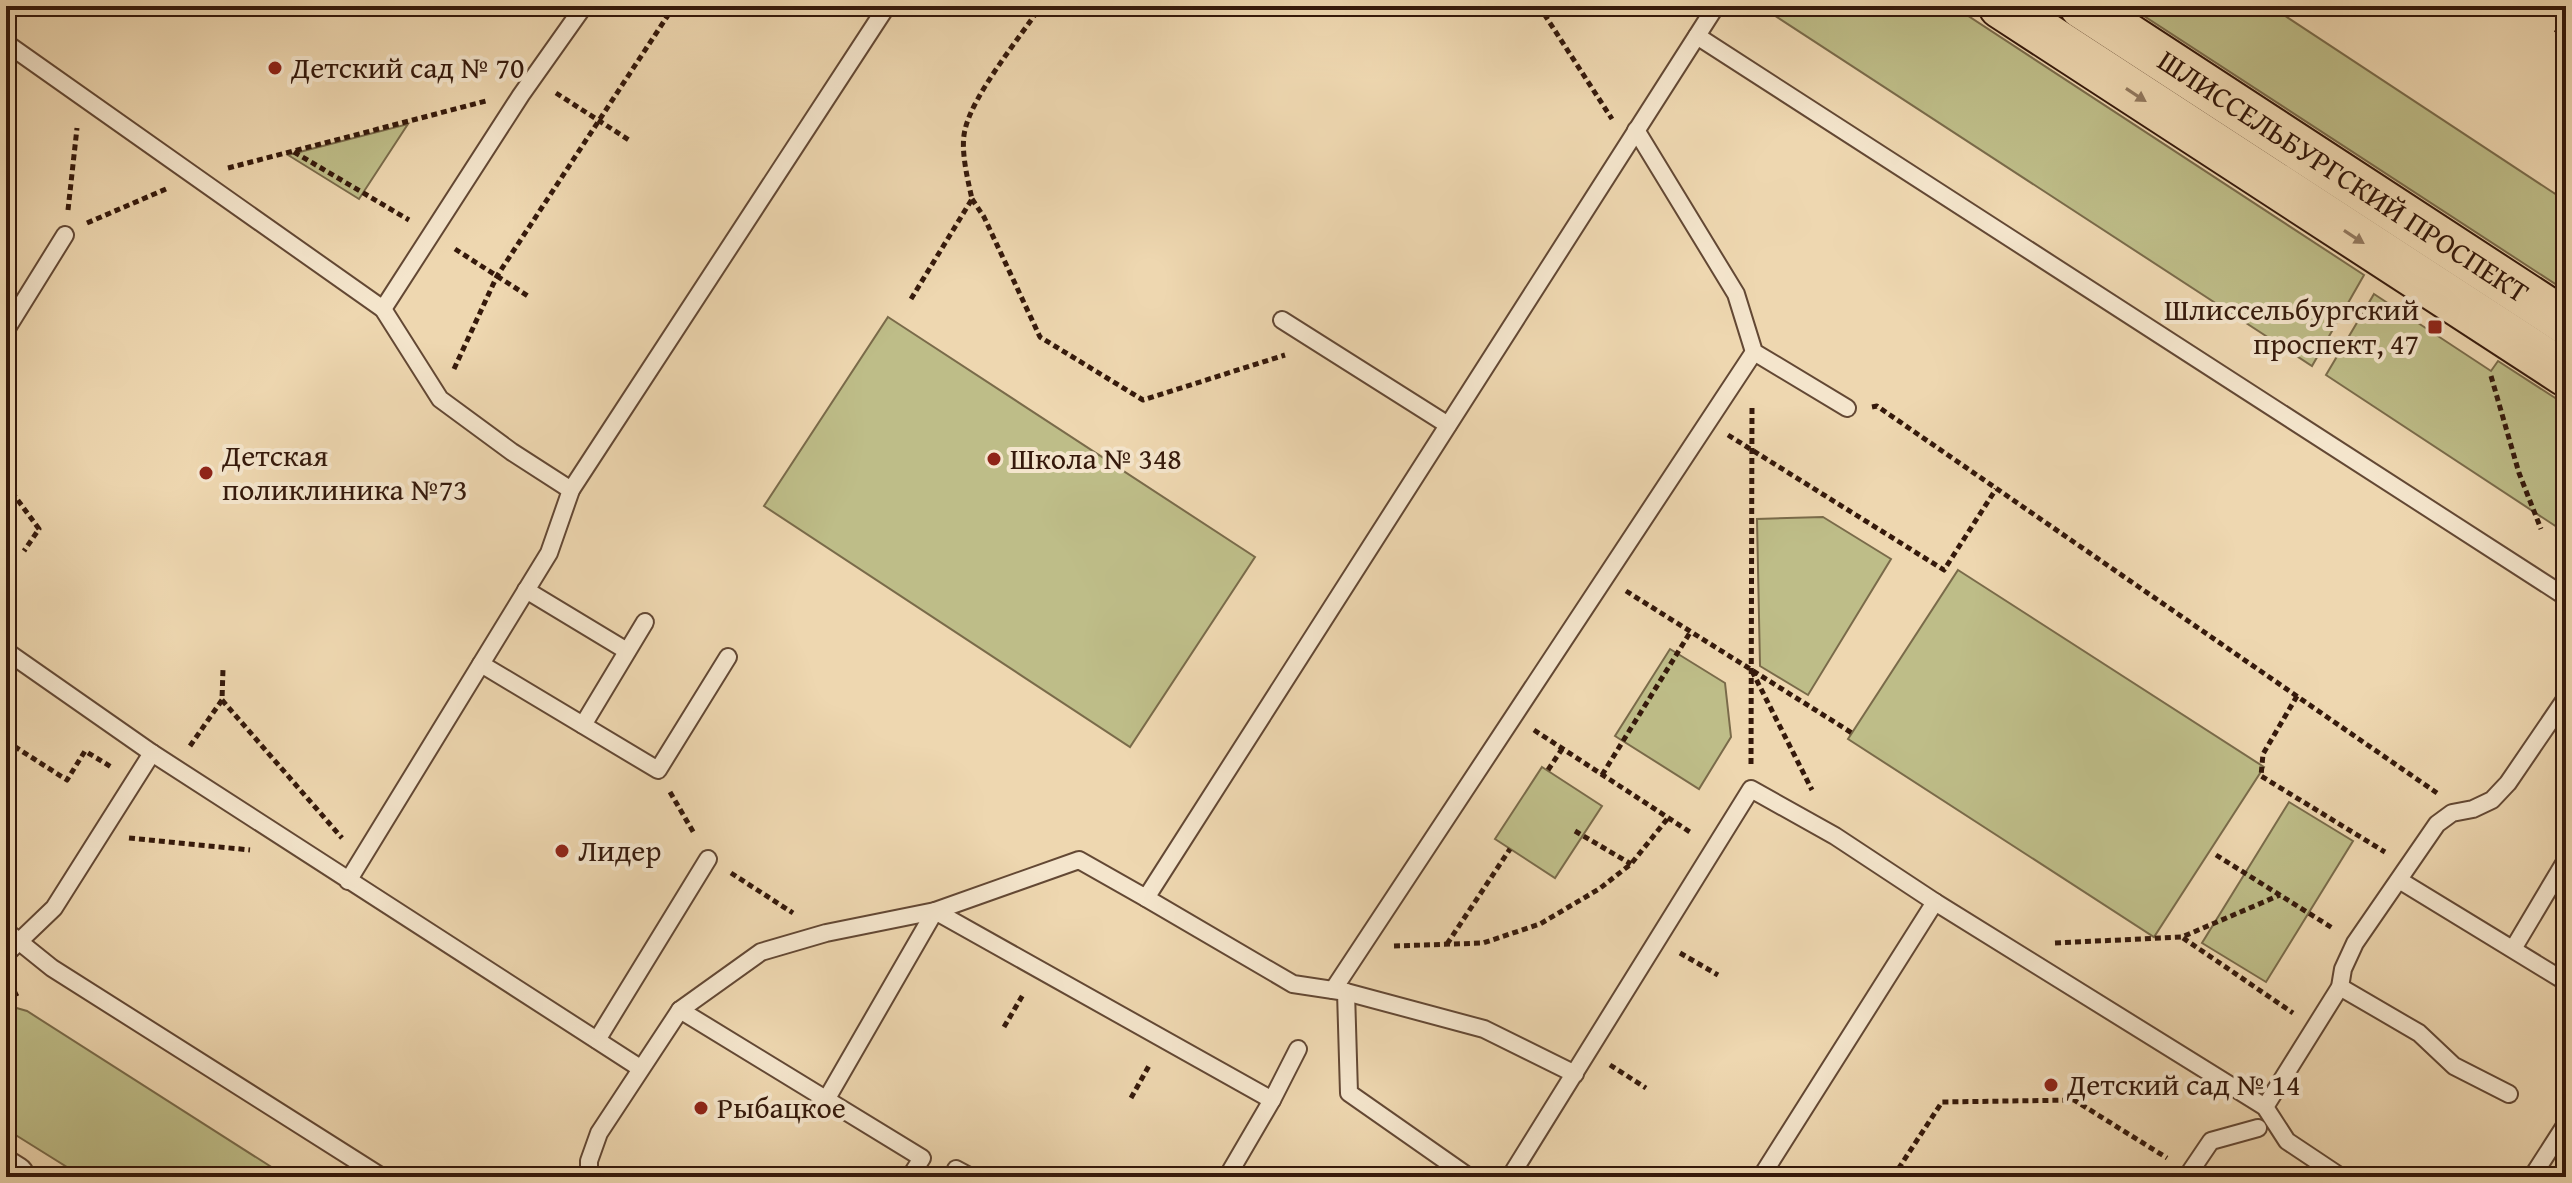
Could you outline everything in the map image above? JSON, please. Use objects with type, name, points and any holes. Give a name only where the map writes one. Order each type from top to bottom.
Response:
[{"type":"main road","name":"ШЛИССЕЛЬБУРГСКИЙ ПРОСПЕКТ","points":[[2001,6],[2098,32],[2566,322]]},
{"type":"main road","name":"ШЛИССЕЛЬБУРГСКИЙ ПРОСПЕКТ","points":[[2098,32],[2566,374]]},
{"type":"street","points":[[6,1172],[14,1177]]},
{"type":"lane","points":[[383,309],[521,95],[584,6]]},
{"type":"lane","points":[[348,881],[549,553],[571,490],[887,6]]},
{"type":"lane","points":[[1146,898],[1716,6]]},
{"type":"lane","points":[[1697,36],[2566,597]]},
{"type":"lane","points":[[6,43],[383,309],[440,399],[512,452],[571,490]]},
{"type":"lane","points":[[1632,137],[1736,294],[1754,352],[1847,408]]},
{"type":"lane","points":[[6,330],[65,235]]},
{"type":"lane","points":[[1282,320],[1448,425]]},
{"type":"lane","points":[[1469,1177],[1349,1093],[1340,991],[1361,947],[1754,352]]},
{"type":"lane","points":[[526,590],[627,651]]},
{"type":"lane","points":[[583,725],[645,622]]},
{"type":"lane","points":[[6,651],[152,753],[640,1068]]},
{"type":"lane","points":[[481,664],[658,770],[728,657]]},
{"type":"lane","points":[[2265,1107],[2340,987],[2343,969],[2355,943],[2437,824],[2452,813],[2473,809],[2492,800],[2508,783],[2566,698]]},
{"type":"lane","points":[[6,954],[13,936],[54,908],[152,753]]},
{"type":"lane","points":[[1510,1177],[1751,789],[1835,836],[1935,902],[2265,1107],[2287,1141],[2341,1177]]},
{"type":"lane","points":[[597,1040],[708,859]]},
{"type":"lane","points":[[589,1177],[589,1161],[599,1133],[680,1010],[761,952],[826,933],[935,911],[1079,860],[1293,984],[1340,991],[1484,1029],[1575,1074]]},
{"type":"lane","points":[[2513,949],[2566,860]]},
{"type":"lane","points":[[2404,873],[2566,982]]},
{"type":"lane","points":[[1761,1177],[1935,902]]},
{"type":"lane","points":[[935,911],[1272,1100]]},
{"type":"lane","points":[[826,1100],[935,911]]},
{"type":"lane","points":[[13,936],[52,968],[382,1177]]},
{"type":"lane","points":[[2340,987],[2419,1033],[2454,1066],[2509,1094]]},
{"type":"lane","points":[[680,1010],[922,1158],[910,1177]]},
{"type":"lane","points":[[1227,1177],[1298,1049]]},
{"type":"lane","points":[[2532,1177],[2566,1124]]},
{"type":"lane","points":[[2190,1172],[2211,1141],[2258,1128]]},
{"type":"path","points":[[440,399],[497,276],[674,6]]},
{"type":"path","points":[[1041,6],[976,103],[964,132],[972,199],[984,217],[1040,337],[1143,400],[1320,344]]},
{"type":"path","points":[[1539,6],[1632,137]]},
{"type":"path","points":[[2556,33],[2566,18]]},
{"type":"path","points":[[533,79],[629,140]]},
{"type":"path","points":[[65,235],[81,95]]},
{"type":"path","points":[[65,235],[195,177],[477,103],[521,95]]},
{"type":"path","points":[[293,151],[528,296]]},
{"type":"path","points":[[911,299],[972,199]]},
{"type":"path","points":[[1751,789],[1754,352]]},
{"type":"path","points":[[2488,363],[2519,473],[2541,529]]},
{"type":"path","points":[[1847,408],[1877,406],[2436,792],[2452,813]]},
{"type":"path","points":[[1707,422],[1944,570],[1996,489]]},
{"type":"path","points":[[6,484],[39,529],[24,551]]},
{"type":"path","points":[[1605,577],[1852,733]]},
{"type":"path","points":[[1602,775],[1691,631]]},
{"type":"path","points":[[175,768],[222,700],[223,669]]},
{"type":"path","points":[[1751,670],[1835,836]]},
{"type":"path","points":[[2297,696],[2263,754],[2261,776],[2404,873]]},
{"type":"path","points":[[222,700],[362,861]]},
{"type":"path","points":[[1513,717],[1715,848]]},
{"type":"path","points":[[6,741],[67,780],[85,751],[134,781]]},
{"type":"path","points":[[1548,770],[1562,749]]},
{"type":"path","points":[[1361,947],[1483,943],[1540,924],[1599,889],[1631,864],[1668,818]]},
{"type":"path","points":[[1575,831],[1631,864]]},
{"type":"path","points":[[100,835],[310,856]]},
{"type":"path","points":[[1447,944],[1510,849]]},
{"type":"path","points":[[2216,855],[2355,943]]},
{"type":"path","points":[[2011,949],[2033,944],[2182,937],[2280,895]]},
{"type":"path","points":[[2182,937],[2314,1028]]},
{"type":"path","points":[[1658,940],[1718,975]]},
{"type":"path","points":[[1004,1027],[1040,968]]},
{"type":"path","points":[[6,999],[18,993]]},
{"type":"path","points":[[1131,1098],[1165,1038]]},
{"type":"path","points":[[1589,1051],[1646,1088]]},
{"type":"path","points":[[1893,1177],[1942,1102],[2001,1101],[2074,1100],[2190,1172]]},
{"type":"path","points":[[6,1120],[13,1124]]},
{"type":"shaded area","points":[[1760,6],[1953,6],[2364,275],[2312,366]]},
{"type":"shaded area","points":[[2144,6],[2270,6],[2566,201],[2566,291],[2141,14]]},
{"type":"shaded area","points":[[408,124],[359,199],[288,155]]},
{"type":"shaded area","points":[[2374,294],[2491,371],[2498,361],[2566,405],[2566,533],[2326,375]]},
{"type":"shaded area","points":[[888,317],[1255,557],[1130,747],[764,506]]},
{"type":"shaded area","points":[[1823,517],[1891,559],[1808,695],[1760,666],[1757,519]]},
{"type":"shaded area","points":[[1958,570],[2264,767],[2154,937],[1848,739]]},
{"type":"shaded area","points":[[1670,649],[1725,683],[1731,737],[1699,789],[1615,736]]},
{"type":"shaded area","points":[[1542,767],[1602,806],[1555,878],[1495,839]]},
{"type":"shaded area","points":[[2289,802],[2353,841],[2266,982],[2202,943]]},
{"type":"shaded area","points":[[6,1008],[27,1011],[287,1177],[83,1177],[6,1129]]},
{"type":"place","name":"Детский сад № 70","points":[[275,68]]},
{"type":"place","name":"Шлиссельбургский проспект, 47","points":[[2435,327]]},
{"type":"place","name":"Школа № 348","points":[[994,459]]},
{"type":"place","name":"Детская поликлиника №73","points":[[206,473]]},
{"type":"place","name":"Лидер","points":[[562,851]]},
{"type":"place","name":"Детский сад № 14","points":[[2051,1085]]},
{"type":"place","name":"Рыбацкое","points":[[701,1108]]}]
